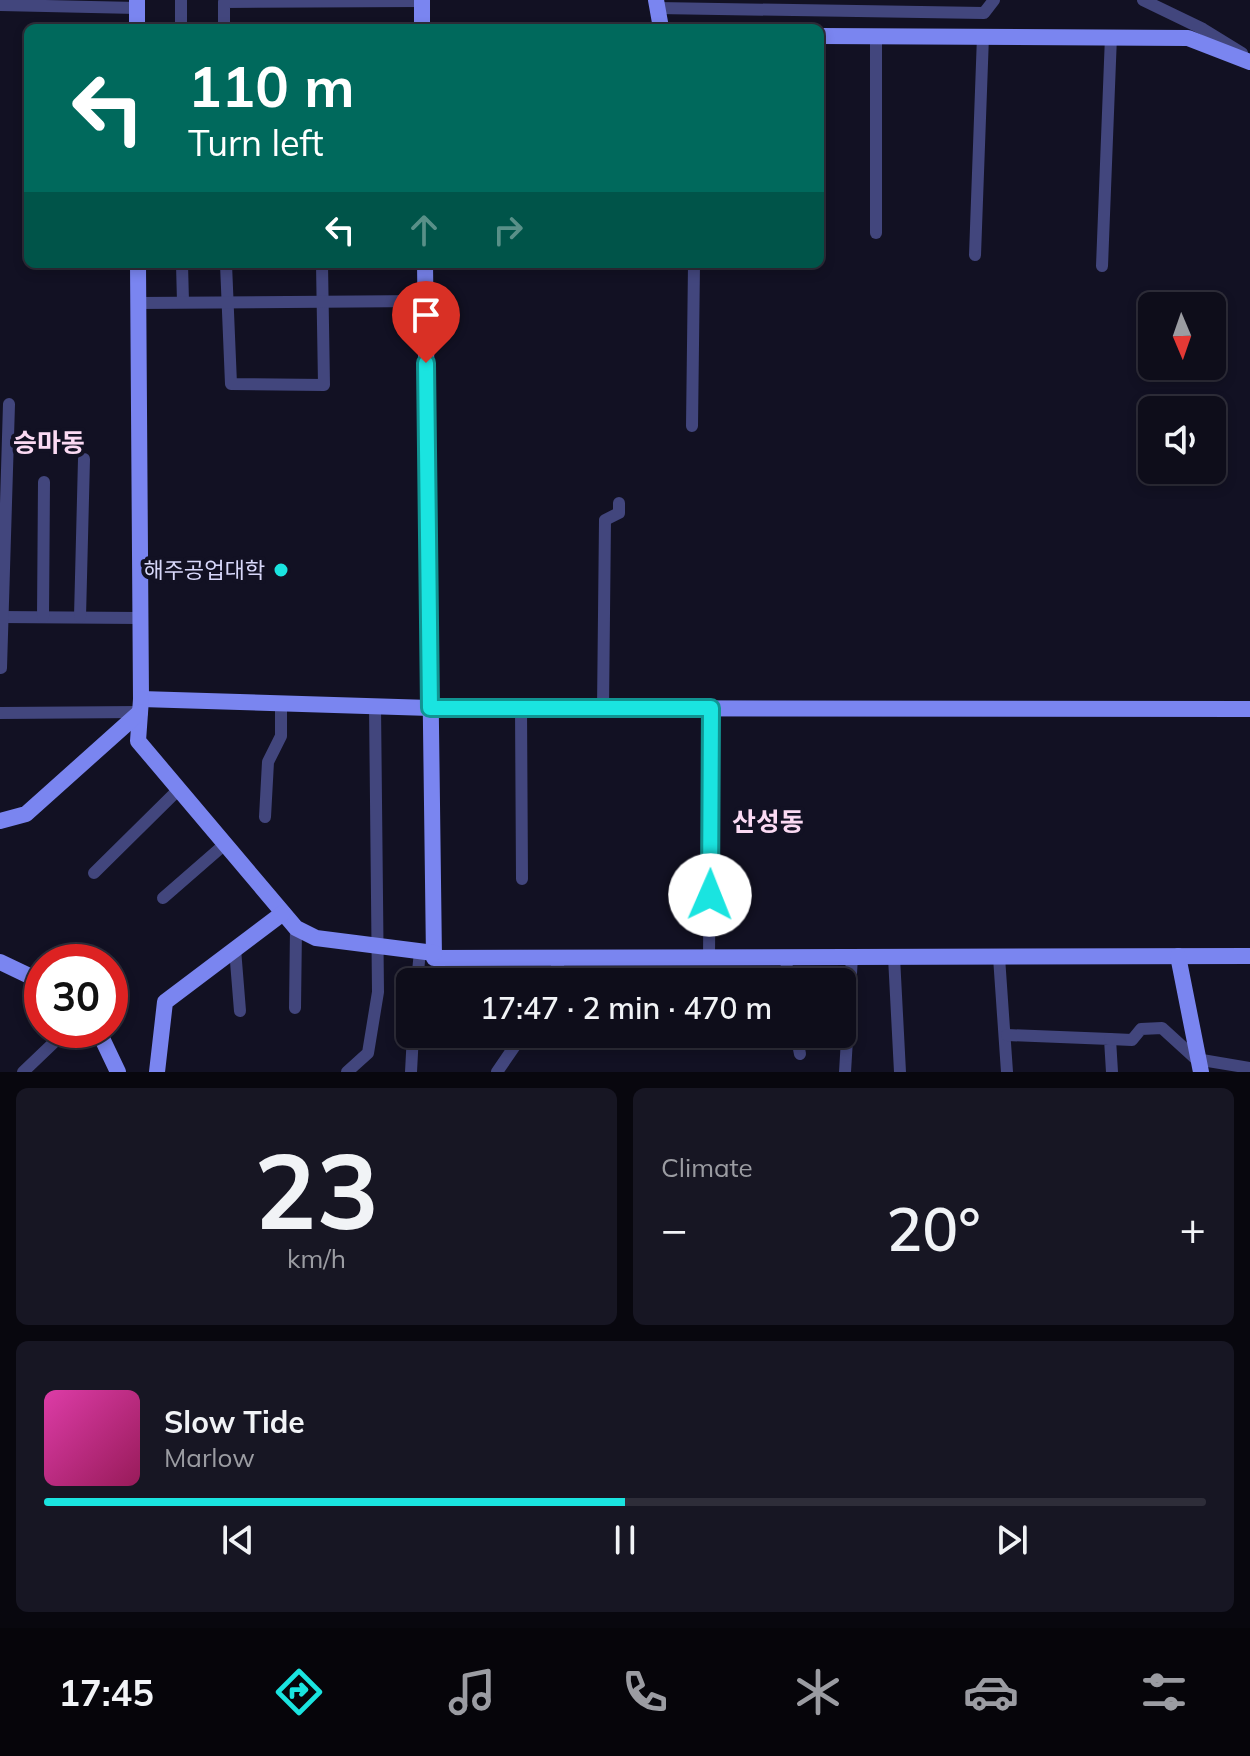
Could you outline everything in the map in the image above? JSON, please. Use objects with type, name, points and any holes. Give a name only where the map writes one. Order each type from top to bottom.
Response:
[{"type":"street","points":[[181,0],[181,24]]},
{"type":"street","points":[[660,24],[657,4],[984,13],[994,0]]},
{"type":"street","points":[[1143,0],[1203,29],[1250,60]]},
{"type":"street","points":[[224,24],[224,2],[422,1],[422,24]]},
{"type":"street","points":[[0,5],[137,4]]},
{"type":"street","points":[[824,36],[1188,38],[1250,60]]},
{"type":"street","points":[[876,36],[876,233]]},
{"type":"street","points":[[975,255],[983,36]]},
{"type":"street","points":[[1102,266],[1111,36]]},
{"type":"street","points":[[138,268],[138,741],[296,928],[316,938],[427,952],[434,958],[1250,956]]},
{"type":"street","points":[[182,268],[183,302]]},
{"type":"street","points":[[226,268],[231,384],[324,385],[322,268]]},
{"type":"street","points":[[422,968],[427,952],[430,708],[425,268]]},
{"type":"street","points":[[692,426],[694,268]]},
{"type":"street","points":[[138,303],[425,301]]},
{"type":"street","points":[[1,668],[9,404]]},
{"type":"street","points":[[80,617],[84,459]]},
{"type":"street","points":[[43,617],[44,482]]},
{"type":"street","points":[[603,708],[605,520],[619,513],[619,503]]},
{"type":"street","points":[[1,617],[140,618]]},
{"type":"street","points":[[265,817],[268,762],[281,736],[281,703]]},
{"type":"street","points":[[0,713],[281,703],[430,708],[1250,709]]},
{"type":"street","points":[[0,821],[26,814],[140,706]]},
{"type":"street","points":[[347,1072],[368,1053],[378,992],[375,706]]},
{"type":"street","points":[[521,708],[522,879]]},
{"type":"street","points":[[709,957],[711,708]]},
{"type":"street","points":[[94,873],[179,789]]},
{"type":"street","points":[[163,898],[225,844]]},
{"type":"street","points":[[157,1072],[165,1002],[283,913]]},
{"type":"street","points":[[295,1008],[296,928]]},
{"type":"street","points":[[235,949],[240,1011]]},
{"type":"street","points":[[1178,956],[1198,1065]]},
{"type":"street","points":[[786,957],[787,968]]},
{"type":"street","points":[[845,1072],[852,957]]},
{"type":"street","points":[[894,957],[900,1072]]},
{"type":"street","points":[[999,957],[1007,1035],[1007,1072]]},
{"type":"street","points":[[556,968],[561,958]]},
{"type":"street","points":[[0,962],[24,973]]},
{"type":"street","points":[[1007,1035],[1132,1040],[1141,1029],[1162,1028],[1198,1065],[1250,1068]]},
{"type":"street","points":[[1110,1039],[1112,1072]]},
{"type":"street","points":[[23,1072],[48,1048]]},
{"type":"street","points":[[107,1048],[118,1072]]},
{"type":"street","points":[[411,1072],[412,1048]]},
{"type":"street","points":[[497,1072],[513,1048]]},
{"type":"street","points":[[799,1048],[800,1054]]},
{"type":"place","name":"해주공업대학","points":[[281,570]]},
{"type":"district","name":"승마동","points":[[49,442]]},
{"type":"district","name":"산성동","points":[[768,821]]},
{"type":"route","points":[[426,363],[430,708],[711,708],[710,895]]}]
